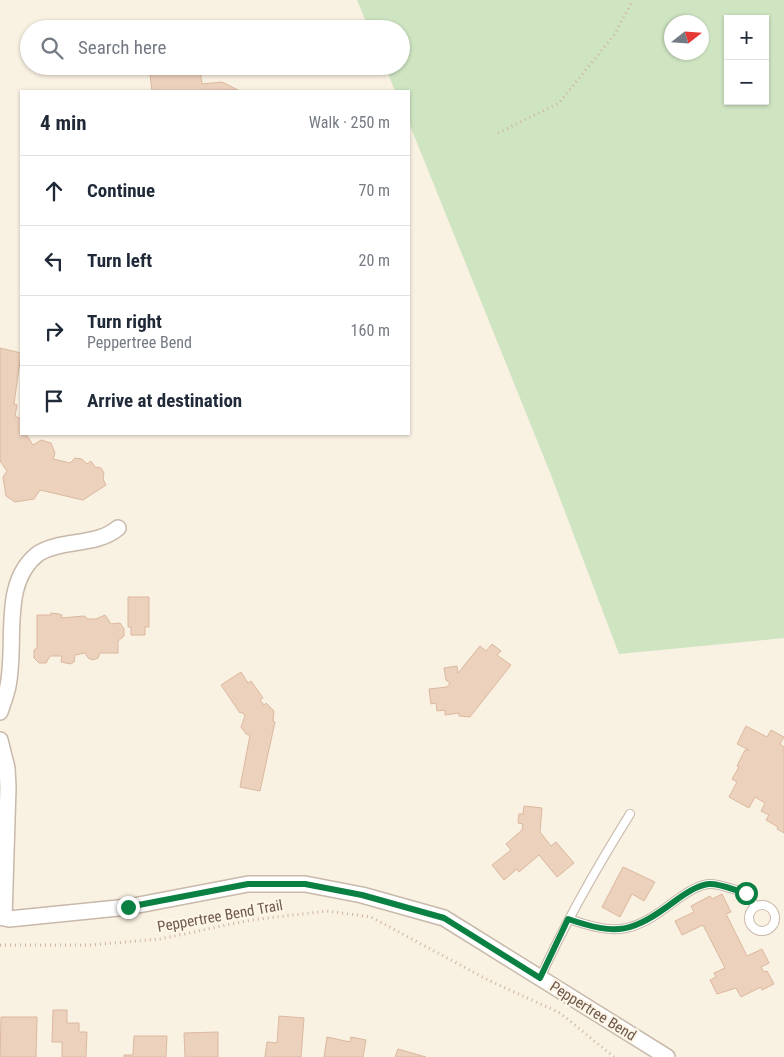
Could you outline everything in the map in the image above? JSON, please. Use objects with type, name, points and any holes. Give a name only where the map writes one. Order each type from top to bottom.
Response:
[{"type":"street","points":[[0,712],[8,685],[8,607],[13,579],[18,570],[24,563],[52,547],[97,539],[112,534],[118,528]]},
{"type":"street","points":[[0,740],[7,768],[8,787],[2,918]]},
{"type":"street","name":"Peppertree Bend","points":[[2,918],[128,907],[248,884],[305,884],[362,895],[444,918],[667,1057]]},
{"type":"lane","points":[[540,978],[568,919],[593,873],[630,814]]},
{"type":"lane","points":[[568,919],[598,929],[625,930],[652,919],[684,894],[709,884],[746,893],[755,906]]},
{"type":"path","points":[[498,133],[560,103],[614,35],[633,0]]},
{"type":"path","name":"Peppertree Bend Trail","points":[[0,945],[91,945],[160,939],[251,920],[327,911],[371,917],[488,980],[560,1013],[614,1057]]},
{"type":"green space","points":[[357,0],[784,0],[784,638],[619,654],[551,475],[410,125],[410,90],[395,90],[389,75],[410,75],[410,20],[365,20]]},
{"type":"building","points":[[150,75],[201,75],[202,84],[222,82],[238,90],[152,90]]},
{"type":"building","points":[[0,348],[20,353],[14,404],[17,405],[15,416],[20,418],[20,435],[27,435],[33,445],[41,440],[51,443],[55,453],[53,459],[70,463],[75,458],[82,459],[87,464],[91,461],[95,467],[101,468],[106,485],[83,500],[40,490],[34,499],[15,502],[6,496],[3,477],[7,471],[0,461]]},
{"type":"building","points":[[128,597],[149,597],[149,627],[145,627],[145,635],[131,635],[131,627],[128,627]]},
{"type":"building","points":[[51,613],[62,615],[61,618],[84,616],[88,619],[96,619],[105,615],[111,624],[120,623],[124,629],[124,636],[118,641],[118,653],[100,653],[98,658],[93,660],[88,658],[85,653],[75,655],[74,662],[70,664],[61,662],[62,656],[50,656],[46,663],[39,663],[34,658],[34,650],[37,648],[37,615],[51,615]]},
{"type":"building","points":[[492,644],[501,651],[497,655],[511,665],[470,717],[459,716],[459,713],[445,715],[445,710],[437,711],[436,703],[431,704],[429,689],[447,687],[450,683],[446,680],[444,668],[457,666],[458,673],[480,646],[486,651]]},
{"type":"building","points":[[241,672],[248,683],[251,681],[263,698],[260,700],[264,705],[266,703],[274,711],[273,721],[275,722],[260,791],[240,787],[250,735],[246,734],[241,727],[245,716],[242,712],[240,713],[221,685]]},
{"type":"building","points":[[746,726],[767,737],[771,730],[784,737],[780,744],[784,747],[784,833],[766,820],[769,815],[761,811],[765,803],[755,797],[749,808],[729,797],[737,782],[732,779],[739,767],[737,766],[745,750],[749,750],[737,744]]},
{"type":"building","points":[[524,806],[542,808],[540,832],[551,846],[556,842],[574,863],[557,877],[539,855],[519,872],[517,869],[504,880],[492,865],[511,850],[506,844],[522,830],[523,824],[518,823],[519,814],[523,814]]},
{"type":"building","points":[[623,867],[655,882],[644,901],[632,894],[620,917],[602,907]]},
{"type":"building","points":[[722,894],[731,912],[726,914],[747,956],[762,949],[769,963],[761,967],[764,972],[767,971],[774,984],[762,990],[761,987],[741,997],[736,988],[717,994],[710,980],[716,977],[714,973],[725,968],[703,925],[682,935],[675,921],[694,912],[691,906],[710,896],[712,899]]},
{"type":"building","points":[[53,1010],[67,1010],[67,1023],[79,1023],[79,1032],[87,1032],[86,1057],[62,1057],[62,1042],[52,1042]]},
{"type":"building","points":[[279,1016],[304,1018],[301,1057],[265,1057],[267,1042],[277,1043]]},
{"type":"building","points":[[1,1017],[37,1017],[36,1057],[0,1057]]},
{"type":"building","points":[[218,1032],[218,1057],[185,1057],[184,1033]]},
{"type":"building","points":[[134,1036],[167,1036],[166,1057],[124,1057],[124,1055],[133,1055]]},
{"type":"building","points":[[327,1037],[350,1042],[351,1037],[366,1040],[363,1057],[324,1057]]},
{"type":"building","points":[[398,1049],[426,1057],[395,1057]]},
{"type":"route","points":[[128,907],[248,884],[305,884],[362,895],[444,918],[540,978],[568,919],[598,929],[625,930],[652,919],[684,894],[709,884],[746,893]]}]
